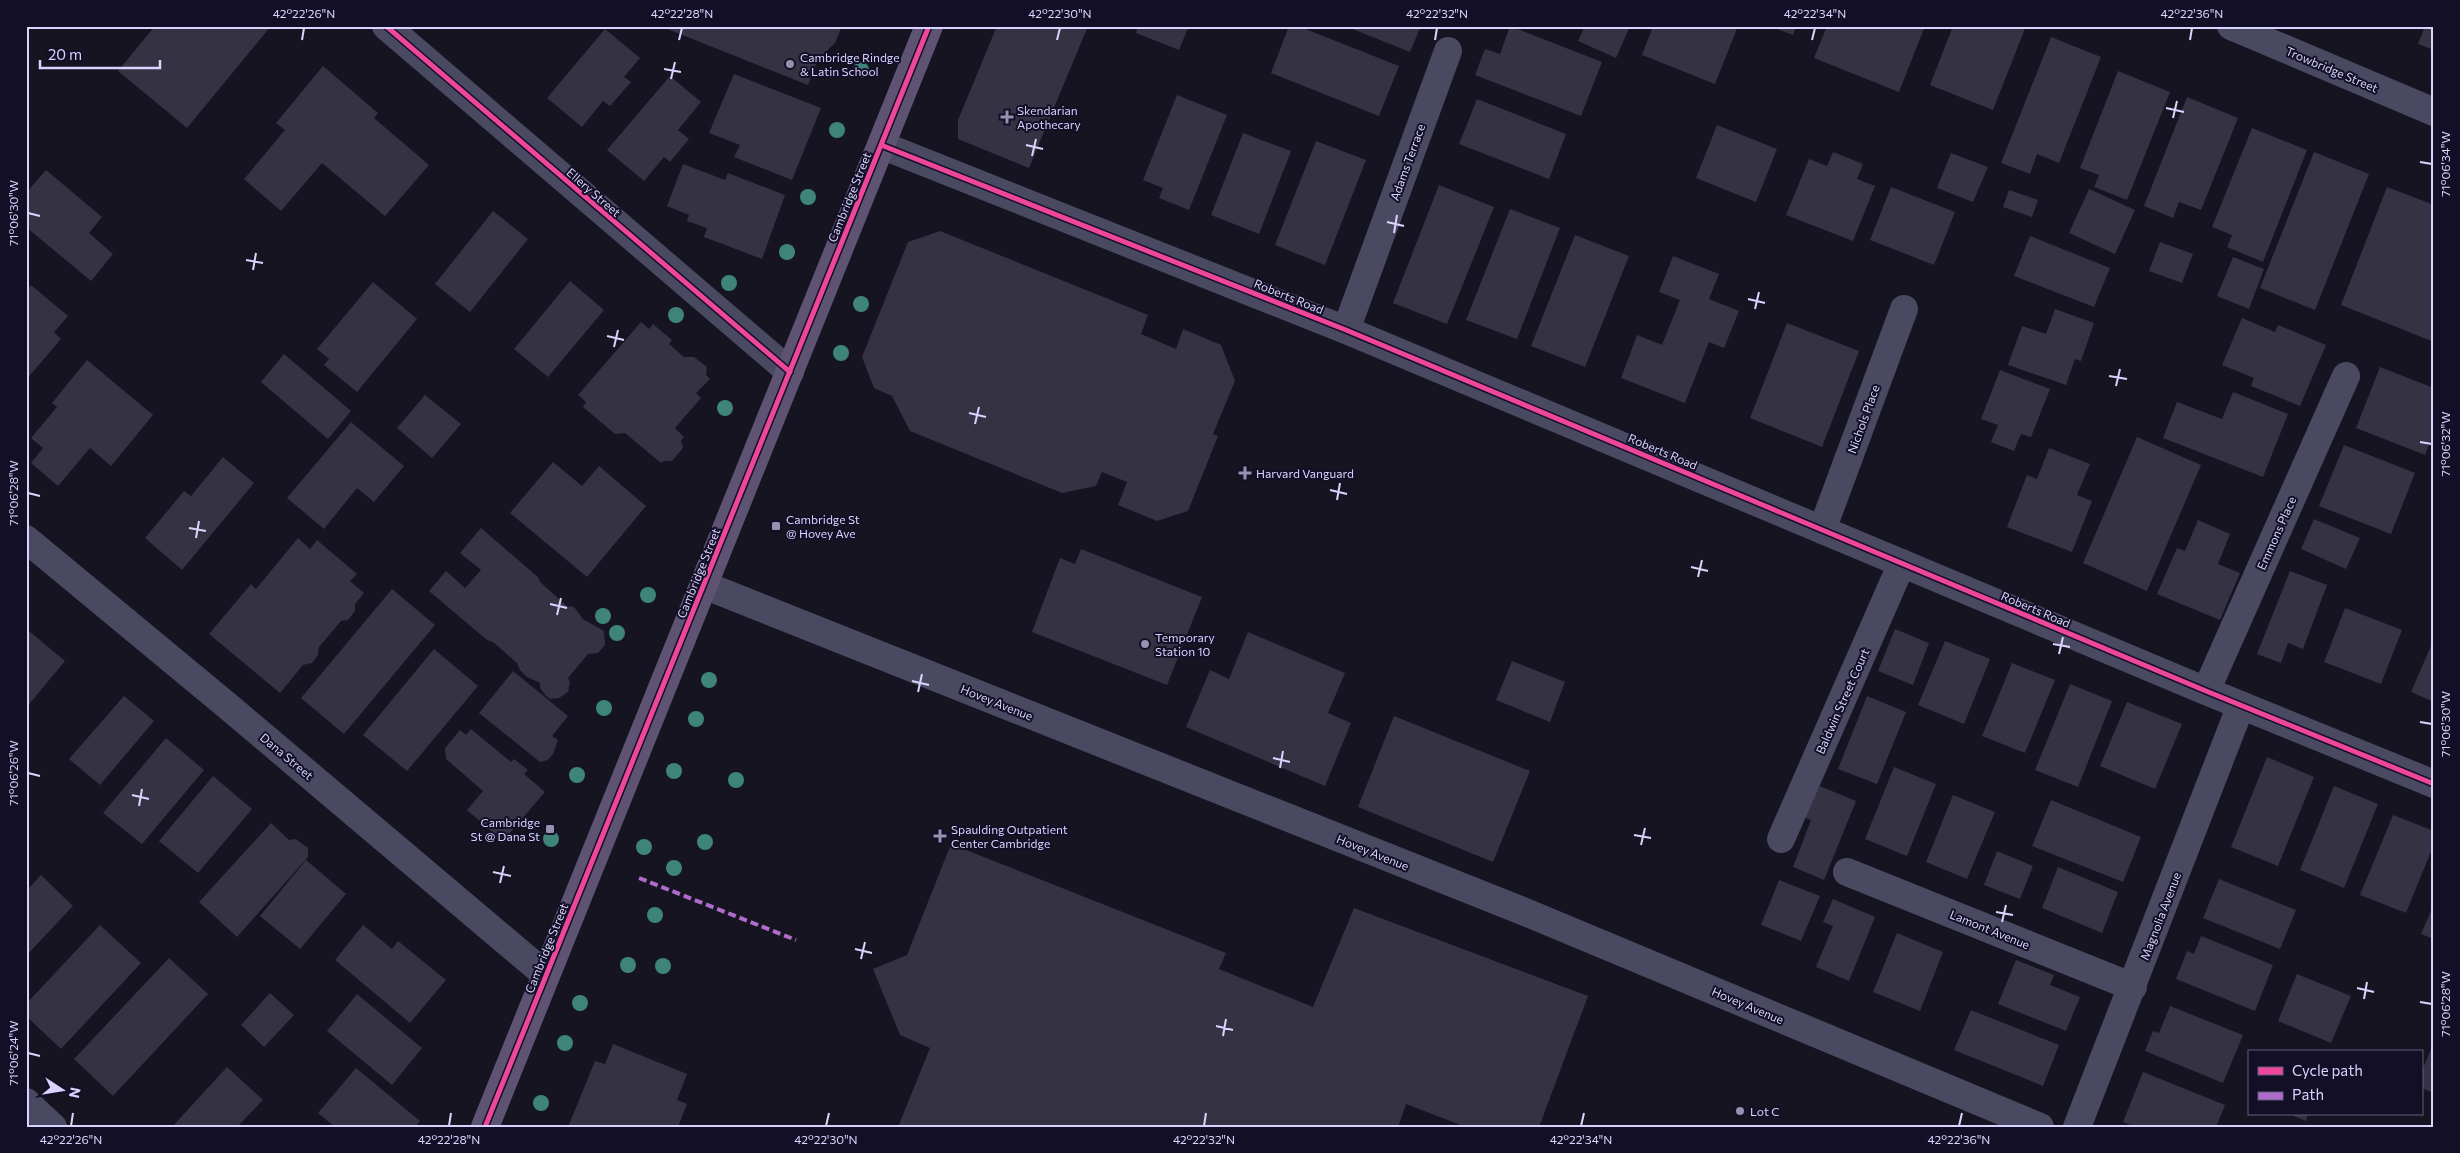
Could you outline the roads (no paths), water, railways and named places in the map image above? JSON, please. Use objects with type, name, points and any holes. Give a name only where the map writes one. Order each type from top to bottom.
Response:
[{"type":"main road","name":"Cambridge Street","points":[[485,1127],[929,26]]},
{"type":"street","name":"Ellery Street","points":[[386,26],[790,372]]},
{"type":"street","name":"Trowbridge Street","points":[[2231,26],[2434,112]]},
{"type":"street","name":"Adams Terrace","points":[[1346,330],[1448,51]]},
{"type":"street","name":"Roberts Road","points":[[881,145],[1346,330],[2206,691],[2434,784]]},
{"type":"street","name":"Nichols Place","points":[[1822,530],[1904,309]]},
{"type":"street","name":"Emmons Place","points":[[2206,691],[2346,376]]},
{"type":"street","name":"Dana Street","points":[[26,539],[230,708],[546,975]]},
{"type":"street","name":"Baldwin Street Court","points":[[1781,839],[1902,564]]},
{"type":"street","name":"Hovey Avenue","points":[[704,586],[1530,914],[2040,1127]]},
{"type":"street","name":"Magnolia Avenue","points":[[2077,1127],[2241,705]]},
{"type":"street","name":"Lamont Avenue","points":[[1847,872],[2133,987]]},
{"type":"street","points":[[26,1102],[52,1127]]},
{"type":"place","name":"Cambridge Rindge & Latin School","points":[[790,64]]},
{"type":"place","name":"Skendarian Apothecary","points":[[1007,117]]},
{"type":"place","name":"Harvard Vanguard","points":[[1245,473]]},
{"type":"place","name":"Cambridge St @ Hovey Ave","points":[[776,526]]},
{"type":"place","name":"Temporary Station 10","points":[[1145,644]]},
{"type":"place","name":"Cambridge St @ Dana St","points":[[550,829]]},
{"type":"place","name":"Spaulding Outpatient Center Cambridge","points":[[940,836]]},
{"type":"place","name":"Lot C","points":[[1740,1111]]}]
